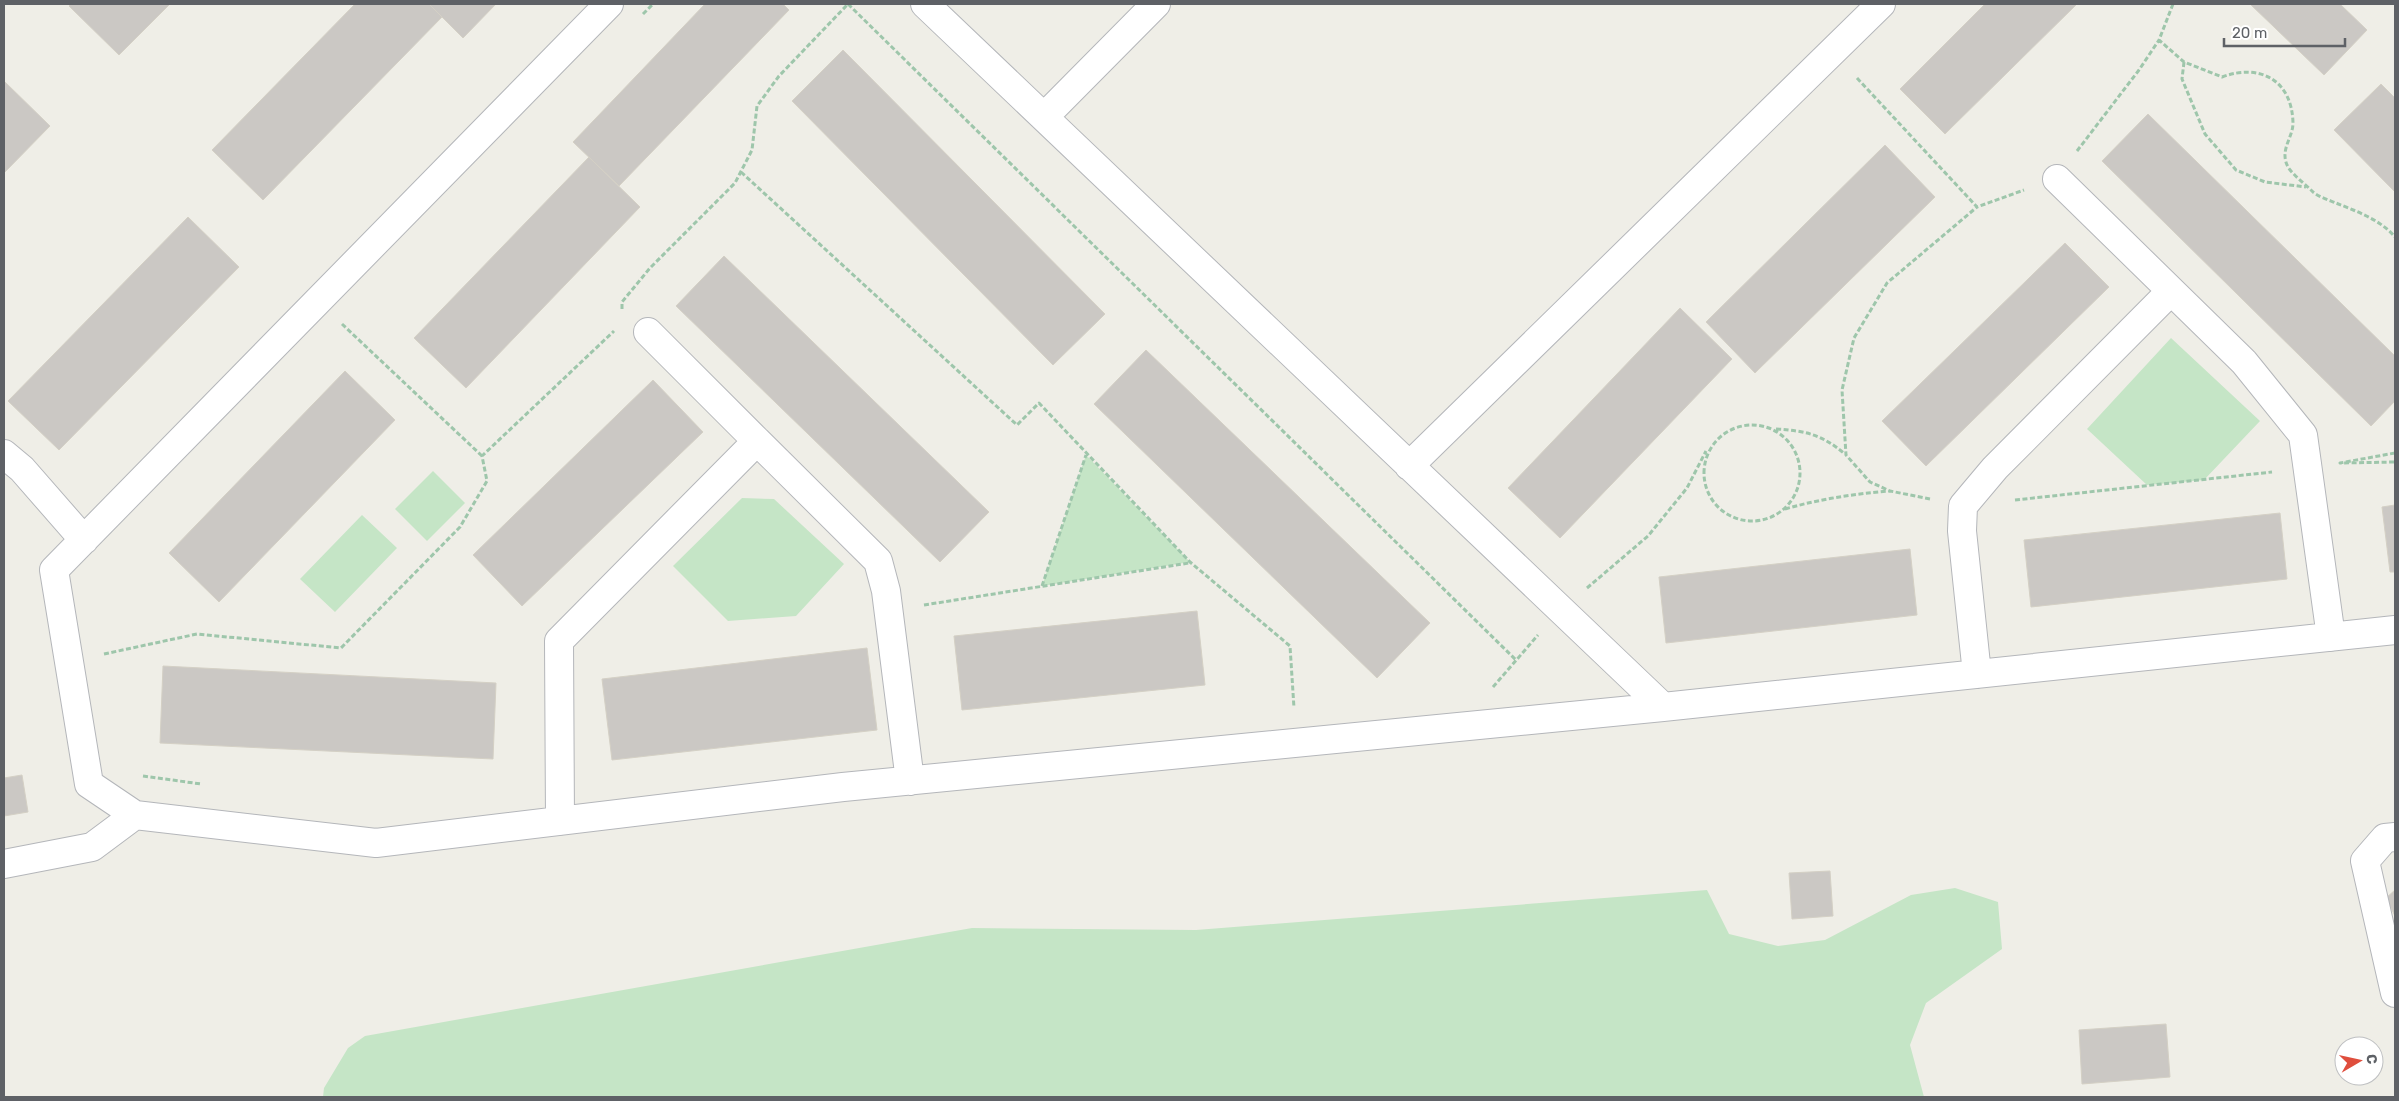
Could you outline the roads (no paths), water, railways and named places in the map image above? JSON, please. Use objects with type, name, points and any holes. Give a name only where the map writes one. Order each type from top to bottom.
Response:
[{"type":"lane","points":[[608,4],[54,570],[89,784],[135,815],[376,843],[910,781],[1663,707],[2395,630]]},
{"type":"lane","points":[[925,4],[1045,116],[1663,707]]},
{"type":"lane","points":[[1045,116],[1156,4]]},
{"type":"lane","points":[[1410,466],[1881,4]]},
{"type":"lane","points":[[2057,179],[2244,362],[2304,435],[2331,637]]},
{"type":"lane","points":[[1977,674],[1962,531],[1963,506],[1995,468],[2171,291]]},
{"type":"lane","points":[[648,332],[878,561],[888,611],[910,781]]},
{"type":"lane","points":[[560,821],[559,641],[756,441]]},
{"type":"lane","points":[[4,454],[22,469],[84,540]]},
{"type":"lane","points":[[4,864],[92,847],[135,815]]},
{"type":"lane","points":[[2395,837],[2385,838],[2365,861],[2395,993]]}]
